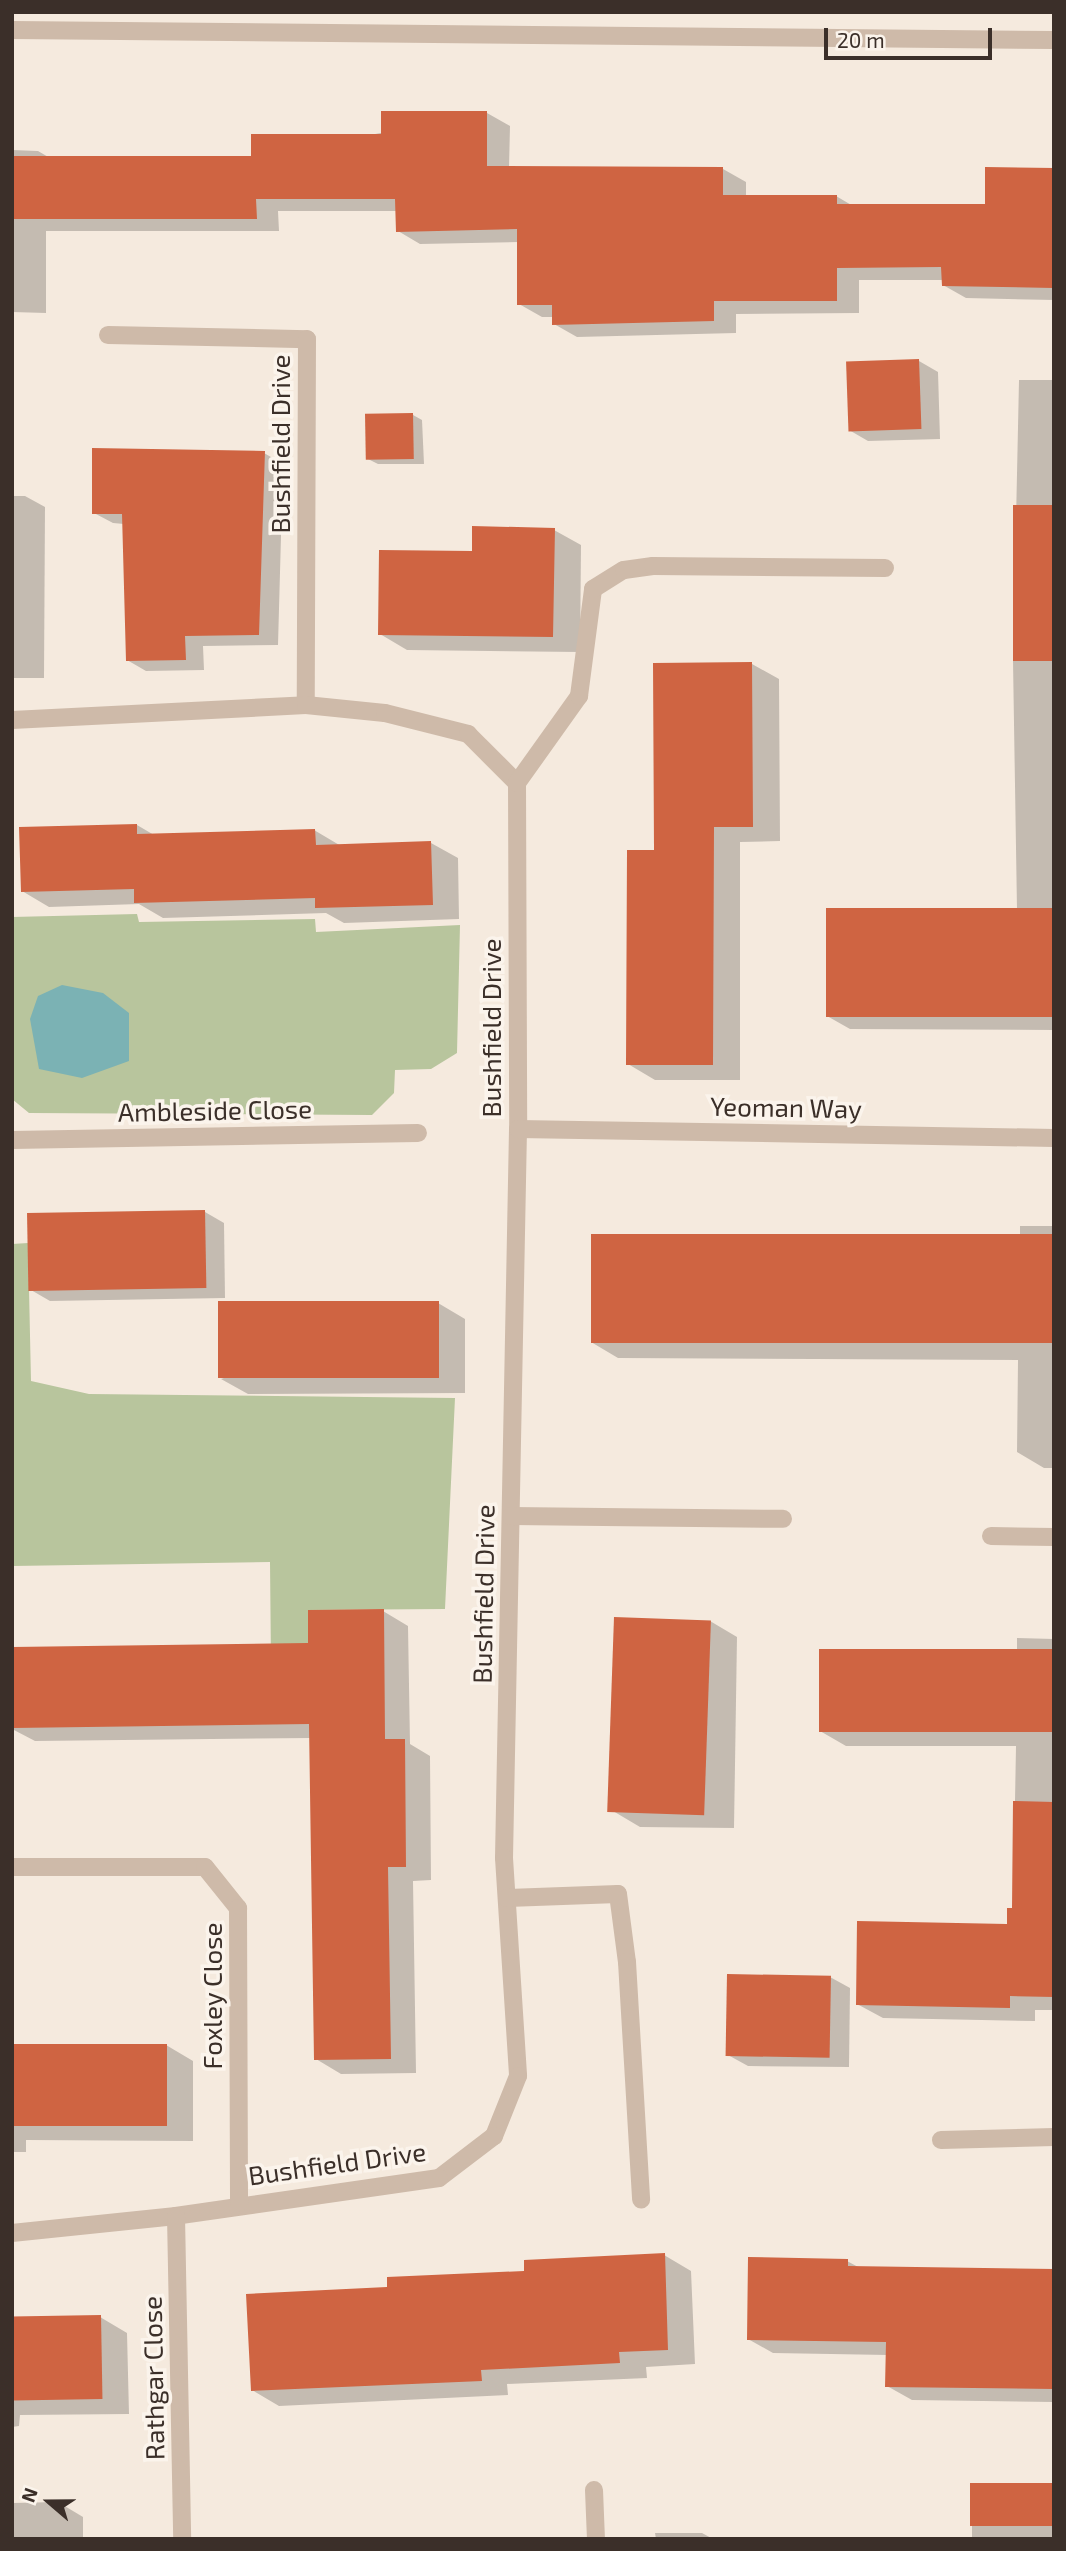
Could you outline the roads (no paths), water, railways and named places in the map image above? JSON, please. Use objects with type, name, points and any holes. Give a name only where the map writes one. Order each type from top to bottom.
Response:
[{"type":"street","points":[[12,30],[1054,40]]},
{"type":"street","name":"Bushfield Drive","points":[[108,335],[307,339],[306,705]]},
{"type":"street","points":[[12,720],[306,705],[385,713],[468,734],[517,783],[579,696],[593,589],[624,570],[653,566],[885,568]]},
{"type":"street","name":"Bushfield Drive","points":[[12,2233],[176,2216],[239,2203],[439,2178],[494,2136],[518,2076],[507,1898],[518,1129],[517,783]]},
{"type":"street","name":"Yeoman Way","points":[[518,1129],[1054,1138]]},
{"type":"street","name":"Ambleside Close","points":[[12,1140],[418,1133]]},
{"type":"street","points":[[511,1516],[783,1519]]},
{"type":"street","points":[[992,1536],[1054,1537]]},
{"type":"street","name":"Foxley Close","points":[[12,1867],[205,1867],[238,1908],[239,2203]]},
{"type":"street","points":[[507,1898],[618,1894],[627,1962],[641,2200]]},
{"type":"street","points":[[941,2140],[1054,2137]]},
{"type":"street","name":"Rathgar Close","points":[[176,2216],[182,2539]]},
{"type":"street","points":[[594,2490],[596,2539]]},
{"type":"water","points":[[62,985],[103,993],[129,1013],[129,1061],[82,1078],[39,1069],[30,1019],[38,996]]}]
